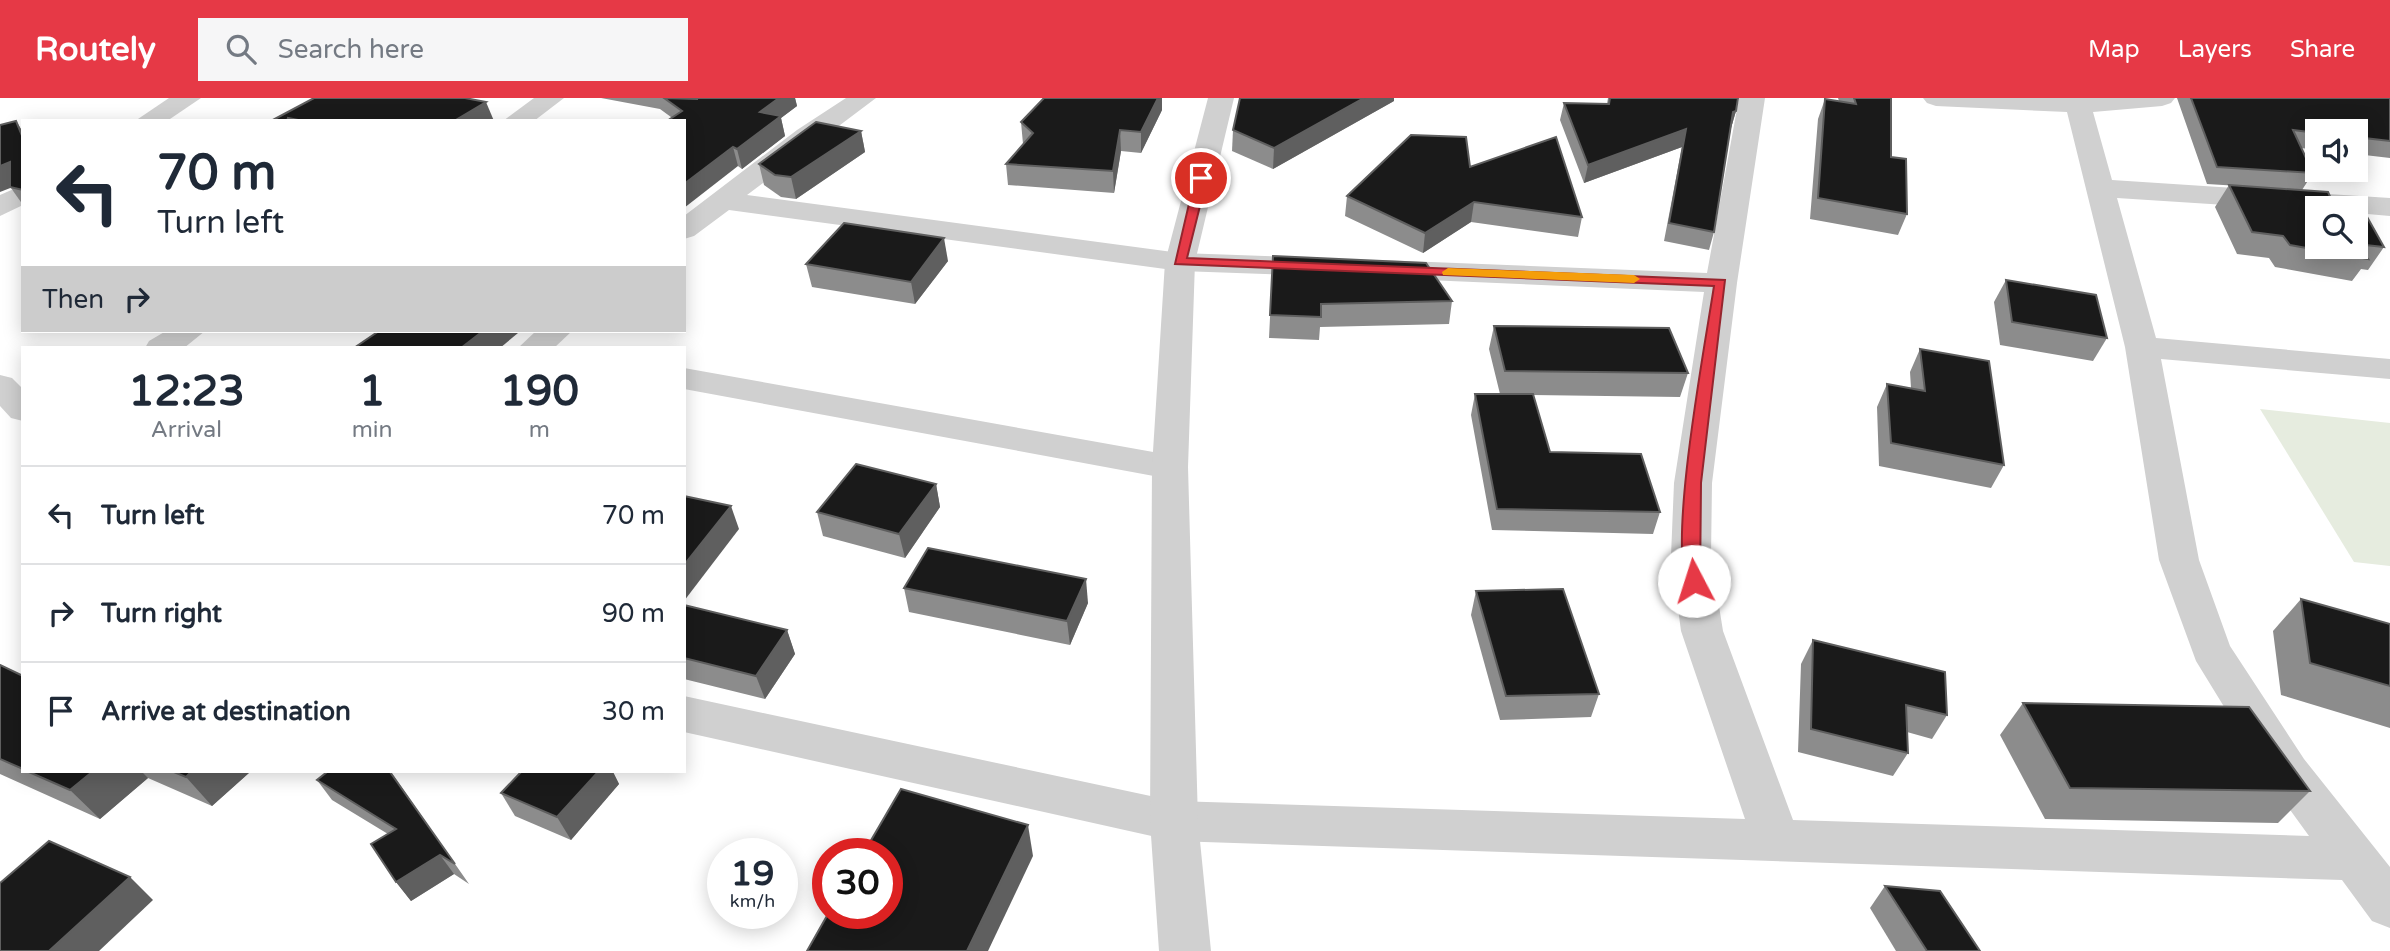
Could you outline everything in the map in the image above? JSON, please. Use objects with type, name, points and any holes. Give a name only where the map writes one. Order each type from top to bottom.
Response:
[{"type":"street","points":[[151,119],[187,98]]},
{"type":"street","points":[[519,119],[551,98]]},
{"type":"street","points":[[686,228],[806,135],[863,98]]},
{"type":"street","points":[[1185,951],[1174,821],[1170,467],[1180,262],[1221,98]]},
{"type":"street","points":[[1752,98],[1721,283],[1693,483],[1690,556],[1702,631],[1776,840]]},
{"type":"street","points":[[1936,98],[2077,101],[2162,98]]},
{"type":"street","points":[[2077,101],[2142,347],[2179,560],[2211,650],[2288,772],[2352,859],[2390,905]]},
{"type":"street","points":[[2101,188],[2390,207]]},
{"type":"street","points":[[0,207],[21,194]]},
{"type":"street","points":[[722,200],[1180,262],[1721,283]]},
{"type":"street","points":[[164,346],[186,333]]},
{"type":"street","points":[[537,346],[553,333]]},
{"type":"street","points":[[2142,347],[2390,369]]},
{"type":"street","points":[[686,378],[1170,467]]},
{"type":"street","points":[[0,386],[21,408]]},
{"type":"street","points":[[686,714],[1174,821],[2352,859]]},
{"type":"shaded area","points":[[2260,409],[2390,423],[2390,566],[2354,562]]},
{"type":"building","points":[[314,98],[465,98],[486,102],[457,119],[275,119]]},
{"type":"building","points":[[664,98],[779,98],[760,112],[781,116],[737,149],[733,147],[686,182],[686,119],[670,119],[682,111]]},
{"type":"building","points":[[1044,98],[1158,98],[1141,132],[1120,130],[1113,171],[1006,164],[1033,133],[1021,122]]},
{"type":"building","points":[[1240,98],[1364,98],[1274,148],[1233,130]]},
{"type":"building","points":[[1610,98],[1738,98],[1736,111],[1733,112],[1714,232],[1669,223],[1686,129],[1588,165],[1564,103],[1609,104]]},
{"type":"building","points":[[1854,98],[1891,98],[1891,157],[1906,159],[1907,214],[1818,198],[1825,99],[1856,104]]},
{"type":"building","points":[[2191,98],[2390,98],[2390,141],[2368,138],[2368,119],[2305,119],[2305,132],[2293,130],[2305,156],[2305,172],[2217,167]]},
{"type":"building","points":[[16,121],[21,133],[21,190],[10,187],[10,162],[0,166],[0,125]]},
{"type":"building","points":[[816,122],[861,131],[791,177],[775,175],[759,164]]},
{"type":"building","points":[[1411,135],[1466,137],[1470,167],[1556,137],[1582,217],[1474,202],[1425,233],[1347,196]]},
{"type":"building","points":[[2229,185],[2328,192],[2330,196],[2305,196],[2305,248],[2290,245],[2283,236],[2252,232]]},
{"type":"building","points":[[2368,219],[2384,247],[2368,245]]},
{"type":"building","points":[[844,223],[944,238],[911,282],[806,264]]},
{"type":"building","points":[[1273,256],[1426,263],[1452,301],[1321,304],[1321,317],[1270,315]]},
{"type":"building","points":[[2006,280],[2096,295],[2107,338],[2012,322]]},
{"type":"building","points":[[1494,326],[1669,328],[1688,373],[1505,371]]},
{"type":"building","points":[[376,333],[480,333],[464,346],[357,346]]},
{"type":"building","points":[[1920,349],[1989,361],[2004,465],[1891,443],[1887,384],[1925,391]]},
{"type":"building","points":[[1475,394],[1533,394],[1550,452],[1641,454],[1660,512],[1497,509]]},
{"type":"building","points":[[856,464],[936,484],[899,534],[817,512]]},
{"type":"building","points":[[686,496],[731,506],[686,562]]},
{"type":"building","points":[[928,548],[1086,579],[1067,621],[904,588]]},
{"type":"building","points":[[1563,589],[1599,694],[1506,696],[1476,591]]},
{"type":"building","points":[[2301,599],[2390,624],[2390,686],[2310,663]]},
{"type":"building","points":[[686,605],[787,630],[756,676],[686,658]]},
{"type":"building","points":[[1813,640],[1945,672],[1947,715],[1906,705],[1908,753],[1811,729]]},
{"type":"building","points":[[0,665],[21,675],[21,768],[0,759]]},
{"type":"building","points":[[2023,703],[2249,707],[2310,791],[2070,788]]},
{"type":"building","points":[[31,773],[91,773],[70,790]]},
{"type":"building","points":[[326,773],[391,773],[455,864],[440,855],[396,882],[371,844],[396,829],[317,780]]},
{"type":"building","points":[[520,773],[597,773],[557,817],[501,793]]},
{"type":"building","points":[[901,789],[1028,825],[967,951],[807,951],[819,929],[903,929],[903,838],[872,838]]},
{"type":"building","points":[[49,841],[130,877],[49,951],[0,951],[0,883]]},
{"type":"building","points":[[1885,886],[1940,891],[1980,951],[1927,951]]},
{"type":"slow traffic","points":[[1448,272],[1634,279]]},
{"type":"route","points":[[1201,178],[1180,262],[1721,283],[1693,483],[1690,556],[1694,581]]}]
